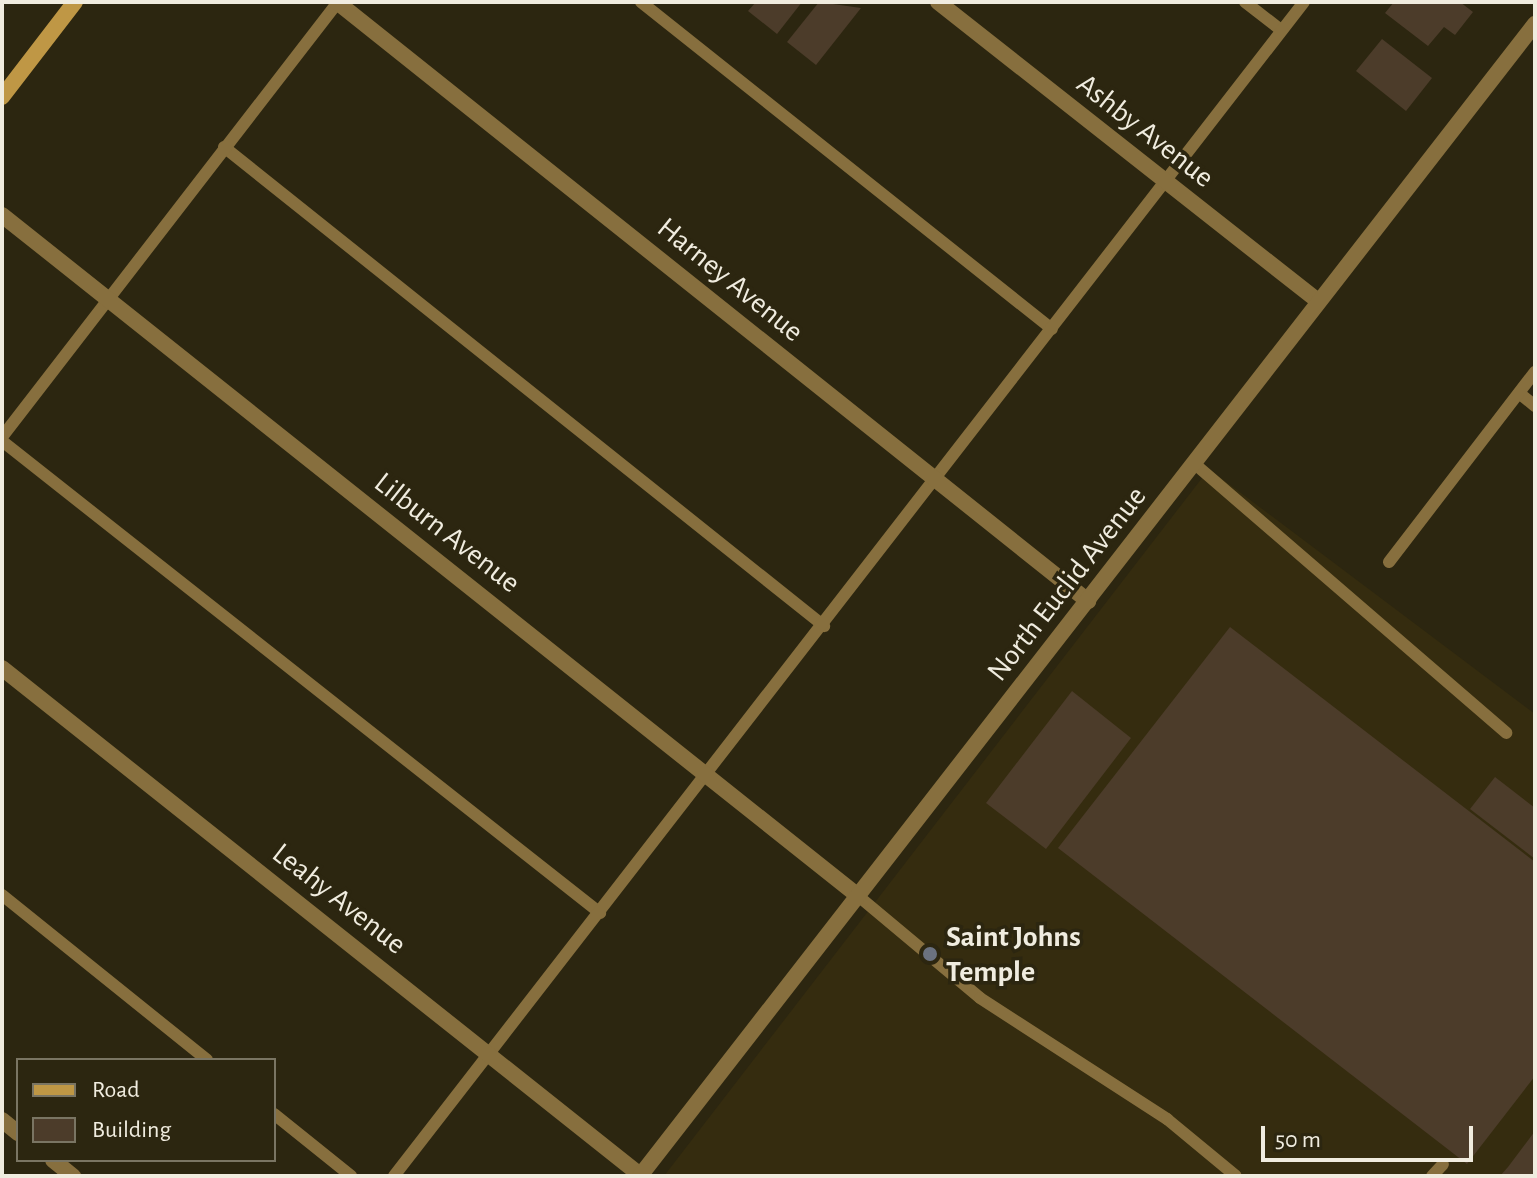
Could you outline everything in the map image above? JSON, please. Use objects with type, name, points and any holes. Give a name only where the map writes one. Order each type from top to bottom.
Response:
[{"type":"main road","points":[[2,97],[75,2]]},
{"type":"street","name":"Harney Avenue","points":[[337,2],[1088,601]]},
{"type":"street","name":"Ashby Avenue","points":[[938,2],[1318,301]]},
{"type":"street","name":"North Euclid Avenue","points":[[640,1176],[1196,465],[1318,301],[1535,24]]},
{"type":"street","name":"Lilburn Avenue","points":[[2,215],[857,895]]},
{"type":"street","name":"Leahy Avenue","points":[[2,668],[640,1176]]},
{"type":"street","points":[[56,1162],[73,1176]]},
{"type":"lane","points":[[337,2],[106,298],[2,439],[600,913]]},
{"type":"lane","points":[[641,2],[1052,329]]},
{"type":"lane","points":[[1245,2],[1281,30]]},
{"type":"lane","points":[[394,1176],[938,481],[1304,2]]},
{"type":"lane","points":[[224,147],[824,626]]},
{"type":"lane","points":[[1389,562],[1535,372]]},
{"type":"lane","points":[[1519,393],[1535,406]]},
{"type":"lane","points":[[1196,465],[1506,733]]},
{"type":"lane","points":[[2,895],[205,1058]]},
{"type":"lane","points":[[857,895],[980,998],[1167,1119],[1236,1176]]},
{"type":"lane","points":[[276,1116],[351,1176]]},
{"type":"lane","points":[[1432,1176],[1443,1164]]},
{"type":"shaded area","points":[[1209,469],[1535,714],[1535,1176],[664,1176]]},
{"type":"building","points":[[756,2],[802,2],[777,34],[748,11]]},
{"type":"building","points":[[819,2],[861,8],[816,65],[787,42]]},
{"type":"building","points":[[1394,2],[1460,2],[1473,12],[1455,35],[1444,27],[1428,46],[1385,13]]},
{"type":"building","points":[[1382,39],[1432,78],[1406,111],[1356,71]]},
{"type":"building","points":[[1230,627],[1535,862],[1535,1076],[1467,1164],[1058,848]]},
{"type":"building","points":[[1072,691],[1131,738],[1046,849],[986,803]]},
{"type":"building","points":[[1495,777],[1535,808],[1535,859],[1470,809]]},
{"type":"building","points":[[1535,1131],[1535,1176],[1500,1176],[1508,1167]]},
{"type":"place","name":"Saint Johns Temple","points":[[930,954]]}]
